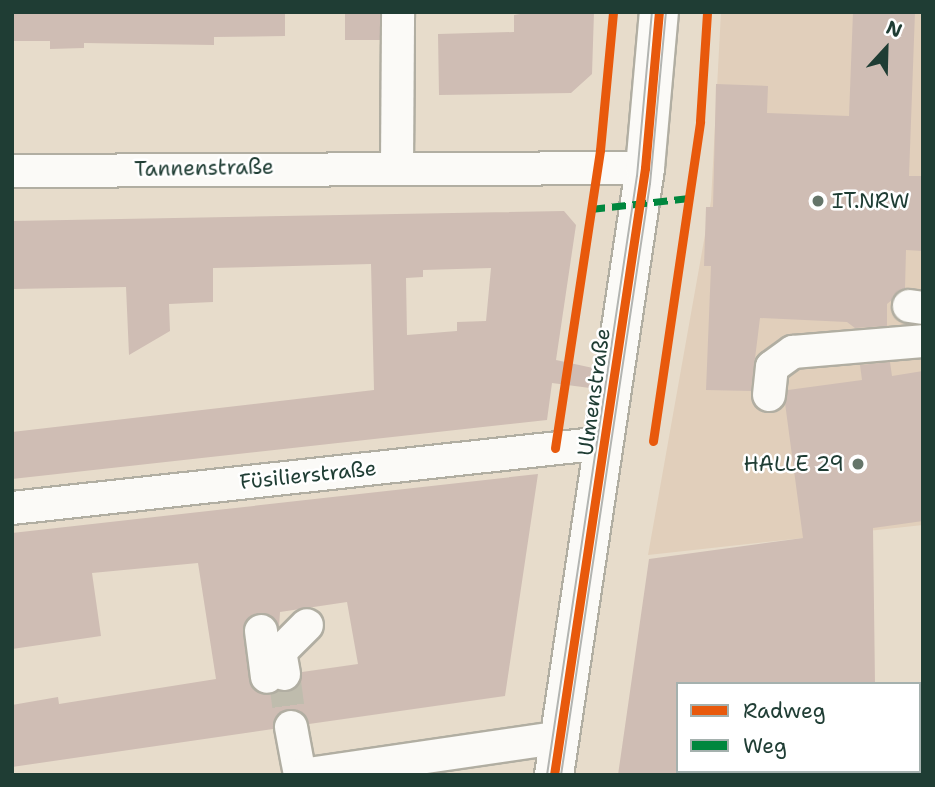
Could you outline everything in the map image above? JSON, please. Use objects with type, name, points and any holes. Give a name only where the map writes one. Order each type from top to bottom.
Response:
[{"type":"main road","name":"Ulmenstraße","points":[[554,775],[645,168],[659,12]]},
{"type":"street","points":[[397,166],[398,12]]},
{"type":"street","name":"Tannenstraße","points":[[12,171],[397,166],[645,168]]},
{"type":"street","points":[[769,395],[772,367],[793,352],[923,341]]},
{"type":"street","name":"Füsilierstraße","points":[[12,508],[604,443]]},
{"type":"street","points":[[261,631],[276,676],[280,652],[307,625]]},
{"type":"street","points":[[280,775],[283,728],[301,775],[561,737]]},
{"type":"shaded area","points":[[721,12],[923,12],[923,525],[648,555],[711,201]]},
{"type":"building","points":[[12,12],[285,12],[285,36],[214,37],[214,45],[84,43],[84,48],[50,49],[50,41],[12,41]]},
{"type":"building","points":[[345,12],[380,12],[380,40],[345,40]]},
{"type":"building","points":[[532,12],[594,12],[592,74],[571,93],[439,95],[438,34],[514,32],[514,15]]},
{"type":"building","name":"IT.NRW","points":[[853,12],[915,12],[909,176],[923,176],[923,251],[906,250],[905,289],[887,304],[887,326],[855,328],[847,322],[760,318],[751,391],[706,390],[711,266],[704,266],[706,207],[713,207],[716,84],[768,86],[767,113],[849,116]]},
{"type":"building","points":[[564,211],[576,225],[556,360],[593,368],[590,388],[552,383],[547,420],[12,479],[12,432],[374,390],[371,264],[213,268],[213,302],[169,304],[170,331],[129,355],[126,287],[12,289],[12,221]],"holes":[[[491,268],[486,321],[457,322],[457,331],[407,335],[406,278],[423,277],[423,270]]]},
{"type":"building","points":[[890,362],[892,376],[923,371],[923,521],[873,528],[875,682],[676,682],[678,775],[618,775],[649,559],[803,538],[785,403],[788,390],[862,380],[860,365]]},
{"type":"building","points":[[538,474],[505,696],[309,724],[304,715],[288,709],[279,714],[273,729],[12,767],[12,705],[58,697],[59,704],[216,679],[198,563],[92,573],[101,636],[12,649],[12,533]],"holes":[[[347,602],[358,664],[302,672],[296,688],[269,695],[253,689],[243,633],[249,617],[267,614],[279,627],[280,612]]]},
{"type":"tunnel","points":[[284,674],[291,727]]},
{"type":"tram line","points":[[547,775],[637,176],[652,12]]},
{"type":"tram line","points":[[561,775],[650,184],[666,12]]},
{"type":"marked path","points":[[591,209],[689,198]]},
{"type":"cycle path","points":[[555,448],[600,150],[613,12]]},
{"type":"cycle path","points":[[554,775],[645,168],[659,12]]},
{"type":"cycle path","points":[[653,441],[700,121],[707,12]]},
{"type":"place","name":"IT.NRW","points":[[818,201]]},
{"type":"place","name":"HALLE 29","points":[[858,464]]}]
